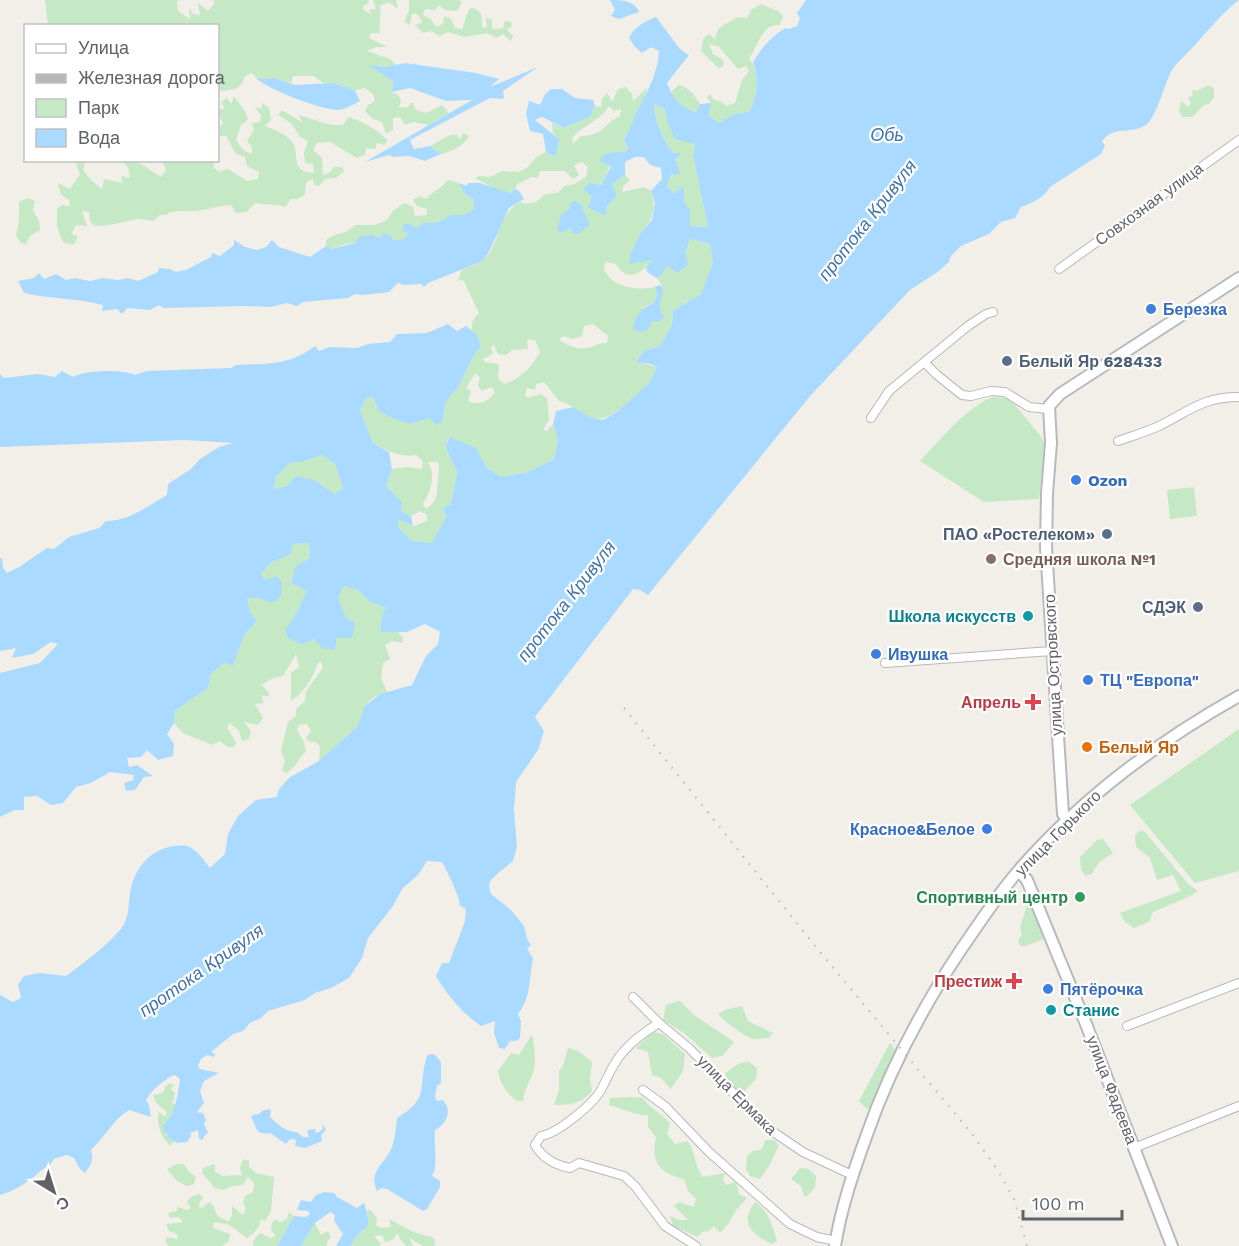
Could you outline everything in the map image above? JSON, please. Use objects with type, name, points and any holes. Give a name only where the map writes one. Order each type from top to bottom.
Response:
[{"type":"street","name":"Совхозная улица","points":[[1059,269],[1239,140]]},
{"type":"street","points":[[924,362],[962,395],[1005,392],[1029,407],[1048,410],[1051,402],[1057,396],[1239,278]]},
{"type":"street","points":[[871,418],[889,391],[968,326],[993,312]]},
{"type":"street","points":[[1118,441],[1149,431],[1206,401],[1239,397]]},
{"type":"street","name":"улица Островского","points":[[1048,410],[1051,436],[1046,524],[1062,800],[1063,814],[1067,820]]},
{"type":"street","points":[[885,663],[1052,651]]},
{"type":"street","name":"улица Горького","points":[[835,1244],[852,1175],[888,1078],[920,1014],[993,902],[1018,870],[1067,820],[1129,768],[1204,716],[1239,696]]},
{"type":"street","name":"улица Фадеева","points":[[1018,870],[1027,880],[1086,1024],[1172,1246]]},
{"type":"street","points":[[1127,1026],[1239,983]]},
{"type":"street","name":"улица Ермака","points":[[633,997],[659,1023],[690,1048],[769,1129],[803,1152],[852,1175]]},
{"type":"street","points":[[659,1023],[624,1050],[610,1069],[602,1090],[578,1114],[548,1135],[541,1136],[536,1144],[550,1161],[559,1166],[570,1168],[579,1162],[624,1176],[635,1186],[665,1226],[696,1246]]},
{"type":"street","points":[[643,1090],[665,1106],[709,1152],[790,1224],[835,1244]]},
{"type":"street","points":[[1134,1148],[1239,1106]]},
{"type":"green space","points":[[45,0],[182,0],[177,1],[178,11],[190,19],[189,7],[193,14],[200,15],[198,3],[208,11],[215,3],[213,0],[368,0],[369,3],[364,5],[363,9],[372,15],[369,10],[376,9],[373,0],[396,0],[398,9],[388,2],[380,6],[380,33],[371,33],[369,38],[388,47],[376,47],[367,51],[390,59],[396,65],[370,66],[394,82],[391,92],[398,95],[401,100],[399,108],[408,107],[412,102],[416,110],[426,113],[442,105],[449,113],[429,125],[413,122],[405,125],[400,117],[393,118],[393,130],[386,133],[382,122],[373,119],[365,111],[368,105],[375,101],[373,94],[365,88],[355,90],[333,83],[323,83],[314,76],[293,76],[291,83],[275,78],[257,79],[252,73],[245,76],[238,87],[220,91],[219,96],[219,24],[48,24]]},
{"type":"green space","points":[[409,0],[460,0],[462,2],[457,11],[445,10],[439,5],[435,10],[425,9],[423,15],[431,19],[436,27],[443,24],[444,16],[451,19],[455,28],[462,29],[469,9],[474,8],[481,13],[482,27],[487,28],[486,18],[492,20],[492,29],[503,28],[505,21],[511,22],[512,26],[507,30],[513,36],[511,41],[503,34],[497,38],[487,33],[465,37],[448,32],[440,36],[431,31],[423,33],[415,25],[423,22],[416,13],[412,14],[410,25],[404,21],[409,11]]},
{"type":"green space","points":[[761,4],[778,11],[783,16],[780,25],[774,25],[764,31],[749,58],[757,78],[753,104],[750,111],[732,115],[720,123],[709,116],[711,103],[707,98],[710,94],[714,100],[726,106],[735,103],[742,80],[749,71],[746,66],[738,69],[719,47],[709,44],[713,54],[723,60],[724,65],[719,69],[701,51],[703,39],[709,34],[717,41],[715,37],[719,28],[738,17],[747,18],[751,10]]},
{"type":"green space","points":[[678,85],[688,90],[696,98],[700,104],[697,112],[682,107],[671,93]]},
{"type":"green space","points":[[1207,86],[1214,89],[1214,98],[1192,117],[1182,117],[1179,111],[1181,101],[1188,107],[1191,103],[1188,98],[1193,95],[1192,90],[1197,91]]},
{"type":"green space","points":[[626,87],[632,94],[633,101],[647,88],[645,99],[624,140],[628,148],[624,152],[613,152],[606,176],[592,197],[605,215],[607,206],[613,199],[612,184],[625,175],[630,180],[623,186],[623,192],[644,187],[651,191],[654,204],[652,214],[640,234],[642,261],[653,260],[639,272],[630,275],[616,264],[605,262],[604,270],[613,281],[626,287],[640,289],[655,287],[657,295],[654,303],[643,307],[652,321],[660,311],[659,301],[663,288],[658,279],[667,265],[685,251],[690,239],[710,244],[713,262],[701,294],[673,311],[672,325],[660,346],[644,351],[635,361],[657,367],[644,388],[614,413],[599,419],[592,418],[559,401],[544,382],[536,384],[535,390],[527,388],[525,395],[528,398],[540,394],[547,398],[549,420],[543,429],[547,431],[553,424],[558,440],[554,459],[528,472],[502,477],[487,468],[476,448],[449,437],[445,446],[457,472],[451,504],[443,509],[446,517],[432,543],[412,541],[398,527],[398,518],[413,526],[427,521],[427,515],[420,511],[411,516],[401,511],[402,502],[386,486],[392,469],[408,467],[422,469],[423,461],[416,455],[410,456],[388,451],[373,443],[360,410],[367,397],[373,398],[379,411],[411,424],[430,418],[442,422],[446,402],[459,386],[481,346],[477,335],[471,331],[473,320],[479,313],[464,281],[458,279],[462,270],[479,263],[488,255],[506,215],[512,208],[520,202],[525,204],[536,202],[546,194],[557,193],[565,186],[575,184],[586,177],[588,167],[582,162],[574,165],[579,175],[573,179],[565,171],[540,171],[538,178],[532,177],[517,184],[510,193],[497,190],[475,178],[490,177],[502,171],[519,172],[528,167],[536,157],[546,152],[556,157],[559,139],[553,133],[552,123],[565,128],[590,117],[595,106],[601,107],[602,99],[607,93],[612,102],[618,89]],"holes":[[[609,106],[614,111],[621,109],[620,116],[603,129],[594,134],[581,136],[573,144],[572,138]],[[593,324],[608,336],[607,343],[581,348],[559,340],[563,336],[573,339],[582,336],[584,326]],[[527,339],[535,340],[540,352],[526,371],[505,384],[498,379],[498,364],[485,362],[483,359],[493,354],[491,347],[494,345],[498,354],[506,355],[512,350],[528,349]],[[475,373],[480,377],[478,386],[482,391],[492,387],[495,393],[486,401],[476,403],[468,401],[471,391],[466,388]],[[428,462],[438,462],[436,495],[434,502],[426,509],[423,504],[430,488],[432,472]]]},
{"type":"green space","points":[[234,96],[248,120],[241,125],[236,140],[243,150],[252,154],[252,148],[247,141],[254,130],[252,123],[260,122],[261,115],[255,107],[262,109],[262,103],[269,108],[271,120],[265,126],[281,133],[291,141],[294,145],[297,164],[307,172],[314,173],[313,164],[305,163],[304,153],[308,141],[300,137],[292,124],[278,115],[282,110],[303,123],[298,115],[337,125],[343,125],[349,117],[380,133],[388,141],[384,145],[376,143],[376,149],[366,148],[365,155],[357,158],[330,142],[317,143],[313,150],[322,158],[323,175],[329,173],[334,167],[342,167],[344,171],[336,178],[325,179],[319,186],[314,185],[313,179],[306,182],[305,194],[298,199],[291,199],[285,207],[255,203],[247,212],[236,213],[231,205],[196,211],[175,211],[160,215],[153,221],[138,219],[102,226],[92,224],[89,212],[82,211],[87,226],[76,225],[71,234],[78,236],[74,245],[63,242],[57,227],[57,209],[61,205],[70,206],[69,200],[61,195],[58,183],[70,189],[80,174],[75,162],[85,163],[83,170],[102,189],[104,179],[122,183],[121,176],[130,178],[128,167],[123,162],[138,162],[161,177],[166,170],[162,162],[215,162],[213,167],[219,172],[228,169],[247,181],[258,179],[259,172],[247,166],[245,157],[236,154],[226,136],[219,136],[219,126],[221,127],[223,122],[219,112],[220,109],[225,109],[221,102],[227,98],[231,104]]},
{"type":"green space","points":[[655,104],[665,110],[667,121],[695,144],[693,156],[708,227],[690,226],[690,210],[684,202],[684,186],[674,193],[667,186],[680,153],[673,153],[663,136],[655,115]]},
{"type":"green space","points":[[463,133],[469,136],[467,139],[449,152],[441,154],[430,146],[450,135],[457,135],[460,140]]},
{"type":"green space","points":[[448,180],[459,183],[464,193],[473,199],[474,209],[463,215],[451,215],[439,222],[423,223],[403,240],[392,241],[380,238],[331,249],[326,246],[326,240],[348,231],[355,225],[375,225],[387,220],[393,211],[404,203],[413,207],[415,216],[427,215],[427,209],[417,206],[413,200],[419,196],[426,199]]},
{"type":"green space","points":[[27,198],[35,201],[33,211],[39,220],[40,230],[30,236],[26,244],[21,243],[16,236],[19,202]]},
{"type":"green space","points":[[992,397],[1006,398],[1016,406],[1042,438],[1045,447],[1039,499],[984,502],[920,461],[963,417]]},
{"type":"green space","points":[[322,455],[335,464],[343,488],[335,494],[316,481],[274,489],[276,477],[290,463],[302,462]]},
{"type":"green space","points":[[1194,487],[1197,516],[1170,519],[1167,490]]},
{"type":"green space","points":[[309,543],[310,559],[297,566],[291,583],[308,590],[286,629],[314,639],[335,650],[337,638],[346,618],[338,597],[344,586],[358,590],[370,602],[386,608],[380,631],[398,632],[403,638],[402,643],[392,641],[385,645],[390,659],[383,663],[381,678],[387,692],[378,695],[368,703],[355,729],[319,761],[320,747],[316,742],[310,742],[306,738],[311,731],[307,724],[299,725],[297,730],[306,751],[295,766],[286,773],[282,770],[285,760],[281,751],[288,722],[296,716],[296,709],[305,701],[306,691],[323,668],[321,661],[308,684],[291,701],[291,673],[299,667],[296,654],[283,676],[273,678],[261,685],[270,697],[261,695],[264,703],[255,704],[263,718],[258,725],[244,722],[251,731],[249,739],[242,741],[239,731],[230,723],[227,727],[236,743],[234,747],[228,747],[220,741],[212,745],[183,733],[174,723],[174,712],[208,688],[211,674],[224,663],[233,664],[244,635],[257,621],[250,612],[246,598],[259,598],[266,580],[261,574],[272,562],[290,555],[292,544]]},
{"type":"green space","points":[[1239,729],[1239,871],[1195,883],[1130,805]]},
{"type":"green space","points":[[1141,830],[1189,885],[1198,891],[1153,912],[1149,922],[1134,928],[1125,922],[1120,913],[1181,891],[1173,875],[1157,880],[1150,858],[1136,847],[1135,835]]},
{"type":"green space","points":[[1103,839],[1113,853],[1099,862],[1092,874],[1085,876],[1081,869],[1080,857],[1097,840]]},
{"type":"green space","points":[[1028,903],[1031,905],[1044,939],[1020,946],[1018,940],[1022,935],[1020,927]]},
{"type":"green space","points":[[680,1001],[694,1015],[734,1042],[722,1056],[712,1058],[684,1033],[663,1020],[666,1005]]},
{"type":"green space","points":[[742,1006],[748,1021],[773,1033],[769,1038],[750,1038],[718,1014]]},
{"type":"green space","points":[[653,1032],[663,1034],[685,1054],[683,1071],[671,1089],[661,1078],[652,1075],[648,1052],[636,1048]]},
{"type":"green space","points":[[532,1034],[535,1054],[533,1073],[523,1101],[517,1101],[505,1088],[498,1071],[511,1053],[519,1055]]},
{"type":"green space","points":[[890,1043],[896,1051],[867,1109],[859,1101]]},
{"type":"green space","points":[[568,1048],[578,1051],[592,1062],[590,1078],[592,1091],[584,1099],[575,1103],[554,1105],[559,1090],[559,1071],[563,1066]]},
{"type":"green space","points":[[749,1062],[757,1068],[756,1079],[742,1094],[727,1080],[725,1073],[740,1063]]},
{"type":"green space","points":[[170,1083],[174,1085],[171,1089],[175,1093],[174,1100],[171,1102],[176,1105],[163,1125],[167,1137],[174,1141],[171,1146],[162,1135],[158,1122],[159,1112],[165,1117],[167,1112],[156,1103],[153,1095],[163,1093],[165,1087]]},
{"type":"green space","points":[[610,1098],[643,1098],[670,1123],[667,1134],[675,1144],[688,1141],[703,1177],[725,1173],[723,1180],[726,1185],[736,1182],[739,1194],[747,1198],[720,1233],[714,1226],[709,1231],[702,1232],[698,1237],[673,1226],[670,1216],[688,1220],[674,1206],[679,1202],[694,1207],[696,1199],[688,1191],[684,1179],[669,1174],[659,1166],[655,1154],[656,1138],[648,1127],[648,1115],[609,1105]]},
{"type":"green space","points":[[766,1140],[774,1140],[779,1145],[760,1179],[750,1176],[746,1169],[747,1156],[753,1151],[761,1150]]},
{"type":"green space","points":[[243,1159],[249,1161],[249,1167],[256,1173],[274,1177],[271,1211],[265,1221],[261,1219],[256,1230],[247,1238],[229,1225],[214,1222],[213,1228],[230,1234],[229,1241],[222,1246],[169,1246],[166,1243],[166,1237],[177,1239],[178,1235],[169,1231],[166,1224],[183,1222],[179,1217],[170,1218],[168,1213],[177,1211],[177,1207],[187,1210],[191,1208],[187,1202],[191,1197],[199,1194],[203,1197],[198,1206],[202,1208],[209,1202],[214,1206],[218,1216],[226,1220],[229,1221],[232,1215],[232,1206],[243,1215],[246,1209],[243,1202],[245,1196],[253,1192],[254,1183],[248,1177],[243,1185],[232,1186],[224,1190],[215,1188],[202,1173],[203,1168],[215,1164],[215,1172],[223,1176],[242,1175],[240,1168]]},
{"type":"green space","points":[[177,1164],[184,1164],[196,1177],[194,1184],[187,1186],[177,1181],[167,1169]]},
{"type":"green space","points":[[800,1168],[809,1169],[816,1176],[815,1188],[805,1198],[801,1186],[791,1179]]},
{"type":"green space","points":[[755,1202],[764,1210],[772,1224],[777,1241],[772,1244],[759,1237],[750,1228],[748,1216]]},
{"type":"green space","points":[[370,1210],[377,1218],[376,1225],[381,1228],[391,1227],[389,1219],[413,1232],[434,1238],[434,1246],[423,1246],[409,1238],[413,1246],[406,1246],[398,1233],[392,1240],[385,1242],[382,1235],[374,1236],[381,1244],[379,1246],[351,1246],[367,1225],[367,1211]]},
{"type":"green space","points":[[289,1212],[294,1216],[277,1246],[253,1246],[253,1241],[260,1233],[270,1238],[276,1236],[271,1230],[272,1222],[277,1219],[279,1223],[287,1219]]},
{"type":"green space","points":[[315,1223],[321,1235],[328,1231],[331,1237],[327,1246],[301,1246]]},
{"type":"water","points":[[610,0],[631,3],[639,12],[619,19],[611,16],[615,10]]},
{"type":"water","name":"Обь","points":[[806,0],[1239,0],[1175,66],[1154,114],[1147,124],[1107,136],[1102,141],[1105,146],[1101,154],[1050,187],[1037,200],[1021,207],[1015,218],[1001,222],[989,234],[961,246],[939,271],[910,290],[811,395],[648,595],[633,589],[535,717],[544,731],[538,750],[516,782],[514,810],[517,847],[513,861],[490,881],[489,886],[491,894],[510,909],[524,926],[531,945],[527,949],[533,958],[529,987],[518,1014],[521,1021],[520,1038],[510,1041],[505,1049],[499,1048],[494,1033],[495,1021],[481,1026],[474,1021],[456,1004],[436,976],[442,963],[449,963],[465,921],[466,909],[460,906],[456,890],[442,862],[427,861],[418,875],[402,889],[393,906],[368,938],[362,958],[349,978],[305,1000],[268,1011],[211,1052],[215,1054],[214,1057],[207,1055],[201,1059],[198,1066],[200,1069],[219,1073],[204,1081],[200,1091],[204,1103],[197,1112],[203,1113],[208,1133],[202,1140],[199,1139],[198,1130],[190,1133],[191,1136],[187,1142],[177,1143],[167,1137],[164,1132],[163,1125],[171,1116],[178,1093],[180,1080],[174,1075],[158,1086],[146,1100],[151,1117],[129,1110],[113,1124],[91,1150],[91,1162],[85,1173],[74,1158],[67,1155],[54,1159],[50,1165],[30,1180],[0,1195],[0,995],[13,1002],[21,998],[18,985],[24,976],[40,973],[66,976],[106,944],[126,920],[133,880],[146,860],[158,851],[174,846],[187,846],[197,853],[210,868],[225,854],[228,834],[238,816],[256,800],[277,797],[279,789],[290,777],[319,761],[357,727],[365,706],[380,694],[412,685],[426,656],[438,644],[440,632],[425,624],[407,632],[380,632],[382,616],[386,608],[370,602],[358,590],[344,586],[338,597],[346,618],[355,623],[352,638],[337,638],[335,650],[322,648],[314,639],[302,644],[288,638],[285,629],[295,616],[307,591],[291,583],[296,566],[310,558],[309,543],[293,544],[290,555],[272,562],[261,574],[266,580],[277,576],[282,583],[281,597],[271,603],[259,598],[247,598],[250,612],[257,621],[244,635],[233,665],[224,663],[211,674],[208,688],[174,712],[174,723],[167,734],[174,744],[173,756],[158,760],[147,750],[141,757],[127,758],[129,767],[137,765],[153,776],[144,777],[135,790],[126,791],[124,783],[133,780],[134,775],[110,772],[91,783],[76,787],[63,803],[51,805],[37,796],[24,797],[24,810],[15,810],[0,817],[0,673],[40,663],[58,644],[51,642],[33,654],[12,658],[16,648],[0,651],[0,558],[2,558],[3,568],[7,573],[47,548],[54,549],[69,537],[99,528],[106,521],[138,512],[167,495],[168,484],[191,469],[200,459],[219,447],[233,443],[185,440],[0,447],[0,374],[4,378],[38,374],[55,377],[62,371],[73,377],[104,371],[135,375],[147,371],[231,368],[236,365],[267,364],[287,360],[315,346],[319,351],[330,347],[357,348],[368,344],[390,342],[397,334],[427,333],[448,324],[457,331],[466,326],[477,335],[481,346],[459,386],[446,402],[442,422],[436,425],[430,418],[411,424],[392,418],[379,411],[373,398],[367,397],[360,410],[373,443],[389,452],[392,469],[386,486],[402,502],[401,511],[411,516],[413,526],[398,519],[398,527],[412,541],[432,543],[446,517],[443,508],[451,504],[457,472],[445,446],[450,437],[476,448],[487,468],[502,477],[528,472],[554,459],[558,440],[553,424],[556,411],[573,407],[592,418],[603,420],[618,411],[649,383],[657,367],[635,362],[644,351],[660,346],[672,325],[673,311],[701,294],[713,262],[710,244],[690,239],[685,252],[688,264],[678,273],[667,266],[658,279],[647,272],[646,268],[652,260],[629,264],[631,253],[640,234],[652,220],[655,203],[651,191],[662,179],[661,168],[650,165],[644,157],[635,157],[625,162],[625,175],[612,184],[617,196],[607,206],[605,216],[588,207],[592,197],[583,189],[590,183],[601,185],[611,166],[599,161],[604,155],[624,152],[628,148],[624,140],[655,74],[659,51],[651,47],[642,53],[629,38],[631,34],[640,25],[656,17],[680,49],[689,55],[667,83],[672,93],[681,105],[696,112],[700,104],[711,103],[709,116],[720,123],[732,115],[750,111],[757,87],[753,63],[775,36],[785,28],[797,26],[800,18],[797,13]],"holes":[[[655,104],[665,110],[675,139],[695,144],[693,156],[708,227],[690,226],[690,210],[684,202],[684,186],[674,193],[667,186],[671,175],[680,174],[676,160],[681,153],[673,153],[666,143],[657,122]],[[322,455],[335,464],[343,488],[335,494],[316,481],[296,476],[287,486],[274,489],[276,477],[290,463],[302,462]]]},
{"type":"water","points":[[405,63],[476,73],[499,79],[490,87],[538,67],[503,91],[504,99],[490,98],[410,140],[414,149],[430,146],[441,154],[425,161],[409,156],[389,155],[365,162],[472,100],[446,101],[410,88],[391,92],[394,82],[368,65],[385,67]]},
{"type":"water","points":[[275,78],[295,85],[333,83],[355,90],[360,101],[343,109],[330,109],[284,94],[257,79]]},
{"type":"water","points":[[551,89],[562,89],[575,98],[593,100],[595,106],[590,117],[564,128],[542,117],[535,120],[559,139],[556,157],[546,152],[543,134],[530,131],[526,114],[529,101],[540,105],[545,94]]},
{"type":"water","points":[[459,183],[466,186],[469,183],[480,183],[510,193],[515,189],[524,199],[509,208],[483,261],[428,283],[424,287],[421,284],[398,283],[389,292],[355,294],[348,298],[303,302],[297,306],[287,303],[271,307],[164,308],[159,305],[150,310],[127,308],[122,314],[117,309],[102,311],[103,305],[24,293],[18,281],[34,278],[39,273],[44,279],[56,274],[66,280],[128,278],[138,281],[158,272],[159,268],[176,272],[186,270],[211,257],[212,253],[220,256],[234,245],[234,240],[245,247],[257,250],[266,247],[272,240],[279,247],[310,257],[326,246],[331,249],[355,243],[360,236],[371,235],[380,238],[383,233],[391,236],[392,240],[403,240],[409,233],[402,231],[404,224],[417,228],[423,223],[439,222],[451,215],[463,215],[474,209],[473,199],[464,193]]},
{"type":"water","points":[[575,201],[581,205],[590,225],[578,234],[572,233],[570,227],[564,232],[557,231],[561,215],[569,209],[571,202]]},
{"type":"water","points":[[660,285],[663,288],[660,306],[664,317],[659,322],[652,321],[648,330],[637,332],[633,328],[636,319],[642,309],[654,303],[657,295],[655,287]]},
{"type":"water","points":[[435,1055],[441,1062],[441,1083],[437,1086],[435,1097],[437,1101],[443,1100],[448,1113],[445,1121],[435,1130],[435,1166],[432,1176],[440,1181],[440,1187],[427,1209],[423,1211],[387,1189],[381,1188],[377,1191],[375,1178],[378,1168],[392,1147],[397,1118],[408,1111],[419,1098],[424,1067],[427,1056]]},
{"type":"water","points":[[269,1109],[270,1117],[276,1123],[303,1137],[309,1137],[307,1130],[315,1129],[316,1133],[319,1132],[323,1129],[322,1124],[326,1129],[321,1136],[322,1141],[305,1148],[295,1146],[296,1140],[290,1139],[286,1144],[270,1133],[261,1133],[251,1117]]},
{"type":"water","points":[[324,1192],[334,1193],[357,1208],[364,1203],[367,1225],[351,1246],[336,1246],[343,1234],[334,1221],[335,1215],[330,1212],[315,1223],[301,1246],[277,1246],[294,1216],[306,1217],[310,1214],[308,1211],[297,1210],[301,1200],[311,1202],[316,1195]]},
{"type":"railway","points":[[624,708],[820,952],[972,1134],[997,1169],[1014,1199],[1027,1246]]},
{"type":"place","name":"Березка","points":[[1151,309]]},
{"type":"place","name":"Белый Яр 628433","points":[[1007,361]]},
{"type":"place","name":"Ozon","points":[[1076,480]]},
{"type":"place","name":"ПАО «Ростелеком»","points":[[1107,534]]},
{"type":"place","name":"Средняя школа №1","points":[[991,559]]},
{"type":"place","name":"СДЭК","points":[[1198,607]]},
{"type":"place","name":"Школа искусств","points":[[1028,616]]},
{"type":"place","name":"Ивушка","points":[[876,654]]},
{"type":"place","name":"ТЦ \"Европа\"","points":[[1088,680]]},
{"type":"place","name":"Апрель","points":[[1033,702]]},
{"type":"place","name":"Белый Яр","points":[[1087,747]]},
{"type":"place","name":"Красное&Белое","points":[[987,829]]},
{"type":"place","name":"Спортивный центр","points":[[1080,897]]},
{"type":"place","name":"Престиж","points":[[1014,981]]},
{"type":"place","name":"Пятёрочка","points":[[1048,989]]},
{"type":"place","name":"Станис","points":[[1051,1010]]},
{"type":"water label","name":"протока Кривуля","points":[[867,220]]},
{"type":"water label","name":"протока Кривуля","points":[[566,601]]},
{"type":"water label","name":"протока Кривуля","points":[[201,970]]}]
